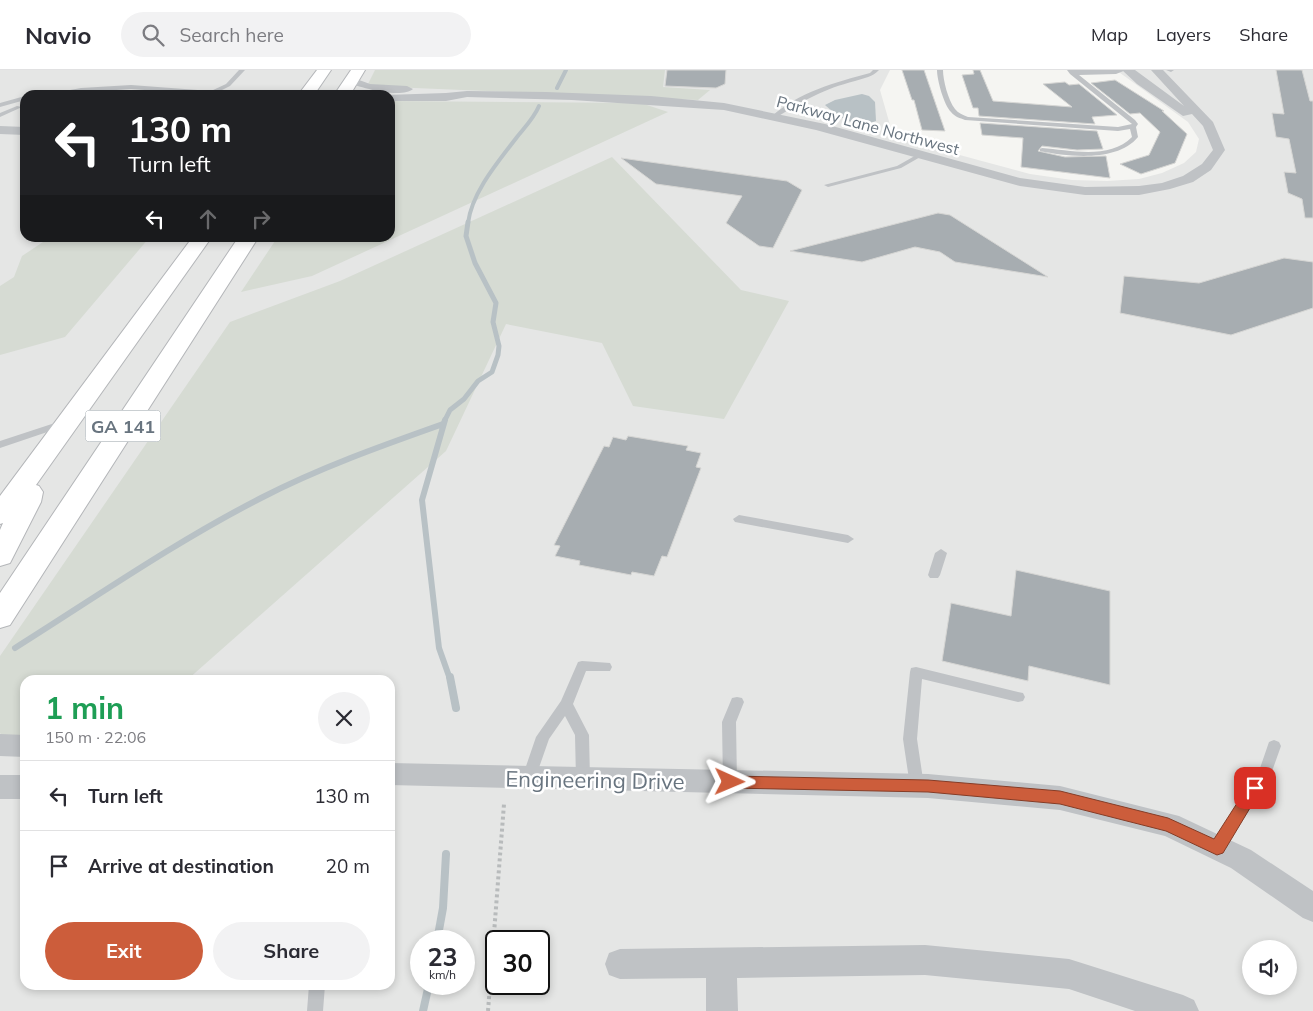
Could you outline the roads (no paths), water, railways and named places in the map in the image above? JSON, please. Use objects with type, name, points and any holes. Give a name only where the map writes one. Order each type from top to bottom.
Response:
[{"type":"highway","points":[[310,90],[324,70]]},
{"type":"highway","points":[[345,90],[355,75]]},
{"type":"highway","name":"GA 141","points":[[0,515],[32,474],[68,421],[198,242]]},
{"type":"highway","name":"GA 141","points":[[0,617],[245,242]]},
{"type":"highway","points":[[0,556],[28,502],[32,474]]},
{"type":"street","points":[[1128,70],[1141,82],[1209,125]]},
{"type":"street","name":"Parkway Lane Northwest","points":[[355,75],[374,88],[434,90],[467,94],[598,96],[738,108],[775,116],[1040,186],[1087,191],[1138,190],[1183,180],[1211,164],[1219,150],[1209,125],[1158,70]]},
{"type":"street","name":"Parkway Lane Northwest","points":[[395,97],[446,97],[467,94]]},
{"type":"street","points":[[0,130],[20,131]]},
{"type":"street","points":[[0,745],[20,746]]},
{"type":"street","name":"Engineering Drive","points":[[395,774],[917,786],[1060,798],[1168,825],[1241,859],[1313,908]]},
{"type":"street","points":[[0,787],[20,787]]},
{"type":"street","points":[[620,964],[926,960],[1069,974],[1183,1011]]},
{"type":"street","points":[[721,963],[722,1011]]},
{"type":"lane","points":[[218,90],[228,85],[242,70]]},
{"type":"lane","points":[[775,116],[810,94],[836,84],[872,74],[876,70]]},
{"type":"lane","points":[[940,70],[940,76],[952,113],[958,117],[1118,129],[1133,127]]},
{"type":"lane","points":[[1071,71],[1123,70]]},
{"type":"lane","points":[[1042,150],[1095,153],[1122,150],[1127,148],[1135,137],[1133,121],[1071,71]]},
{"type":"lane","points":[[81,90],[131,87],[172,90]]},
{"type":"lane","points":[[2,103],[20,99]]},
{"type":"lane","points":[[0,115],[19,107],[2,103]]},
{"type":"lane","points":[[828,185],[899,167],[920,155]]},
{"type":"lane","points":[[0,445],[68,421]]},
{"type":"lane","points":[[739,519],[848,539]]},
{"type":"lane","points":[[934,575],[941,553]]},
{"type":"lane","points":[[529,778],[543,737],[566,704],[582,666],[606,667]]},
{"type":"lane","points":[[917,786],[910,739],[916,672],[1018,697]]},
{"type":"lane","points":[[730,782],[729,722],[737,702]]},
{"type":"lane","points":[[566,704],[582,735],[584,779]]},
{"type":"lane","points":[[1217,848],[1265,773],[1274,746]]},
{"type":"lane","points":[[316,1011],[317,990]]},
{"type":"waterway","points":[[557,88],[566,70]]},
{"type":"waterway","points":[[468,223],[470,211],[480,189],[539,106]]},
{"type":"waterway","points":[[445,420],[450,410],[464,399],[478,381],[492,372],[498,355],[499,346],[493,322],[496,303],[475,263],[466,236],[468,222]]},
{"type":"waterway","points":[[445,420],[422,500],[439,648],[450,679]]},
{"type":"waterway","points":[[15,648],[167,551],[261,498],[328,467],[443,424]]},
{"type":"waterway","points":[[450,677],[456,708]]},
{"type":"waterway","points":[[439,930],[443,908],[446,854]]},
{"type":"waterway","points":[[423,1011],[427,995]]}]
